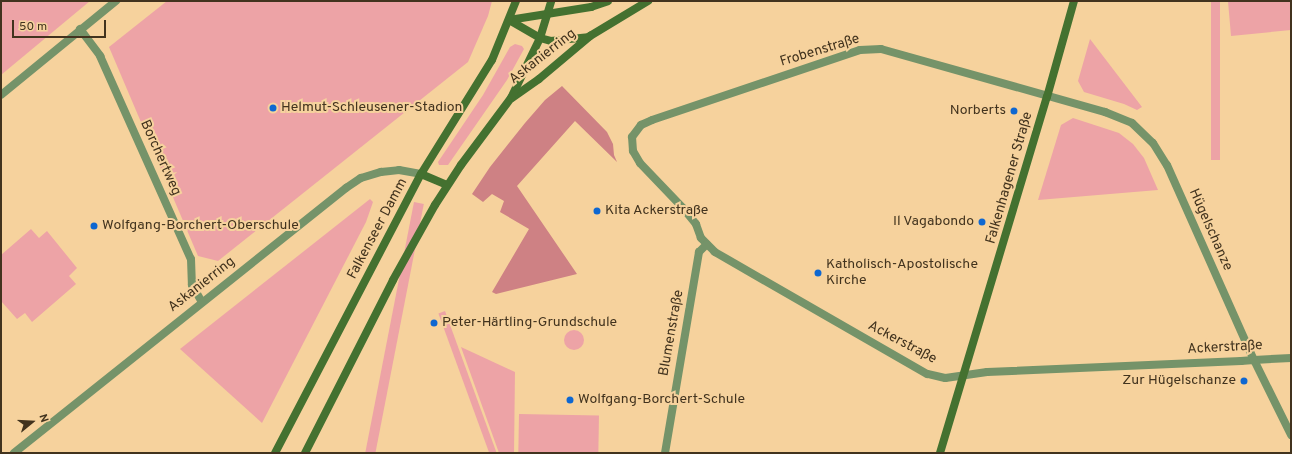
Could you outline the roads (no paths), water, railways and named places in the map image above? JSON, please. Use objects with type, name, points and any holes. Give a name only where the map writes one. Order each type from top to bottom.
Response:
[{"type":"main road","name":"Falkenseer Damm","points":[[275,453],[421,174],[492,60],[516,1]]},
{"type":"main road","points":[[305,453],[393,280],[447,185],[511,98],[540,38],[548,14],[550,1]]},
{"type":"main road","name":"Askanierring","points":[[509,20],[591,7],[608,1]]},
{"type":"main road","name":"Askanierring","points":[[511,98],[539,79],[590,36],[648,1]]},
{"type":"main road","name":"Falkenhagener Straße","points":[[940,453],[965,375],[1074,1]]},
{"type":"main road","name":"Askanierring","points":[[509,20],[540,38],[559,42],[590,36]]},
{"type":"main road","points":[[421,174],[447,185]]},
{"type":"street","points":[[1,95],[116,1]]},
{"type":"street","name":"Borchertweg","points":[[80,29],[100,56],[185,245],[191,259],[192,285],[202,302]]},
{"type":"street","name":"Frobenstraße","points":[[632,137],[641,126],[652,120],[860,50],[881,49],[1047,97]]},
{"type":"street","name":"Hügelschanze","points":[[1047,97],[1105,112],[1132,123],[1153,143],[1167,165],[1254,360],[1291,434]]},
{"type":"street","name":"Ackerstraße","points":[[632,137],[633,151],[640,163],[683,208],[696,224],[701,238],[715,252],[927,374],[945,378],[987,372],[1291,358]]},
{"type":"street","name":"Askanierring","points":[[14,453],[202,302],[361,178],[381,172],[399,170],[421,174]]},
{"type":"street","name":"Blumenstraße","points":[[665,453],[699,252],[707,244]]},
{"type":"place","name":"Helmut-Schleusener-Stadion","points":[[273,108]]},
{"type":"place","name":"Norberts","points":[[1014,111]]},
{"type":"place","name":"Kita Ackerstraße","points":[[597,211]]},
{"type":"place","name":"Il Vagabondo","points":[[982,222]]},
{"type":"place","name":"Wolfgang-Borchert-Oberschule","points":[[94,226]]},
{"type":"place","name":"Katholisch-Apostolische Kirche","points":[[818,273]]},
{"type":"place","name":"Peter-Härtling-Grundschule","points":[[434,323]]},
{"type":"place","name":"Zur Hügelschanze","points":[[1244,381]]},
{"type":"place","name":"Wolfgang-Borchert-Schule","points":[[570,400]]}]
